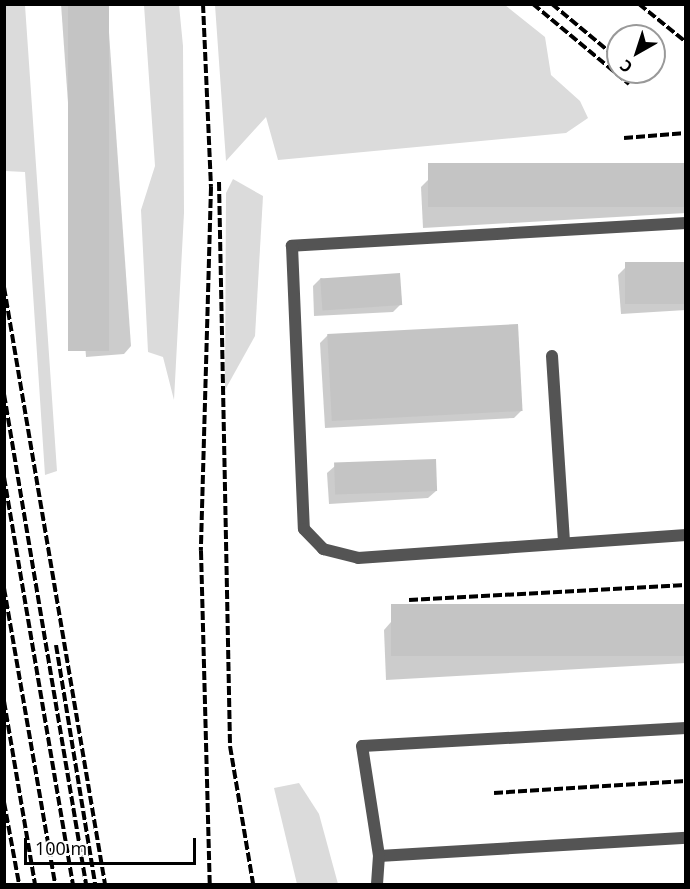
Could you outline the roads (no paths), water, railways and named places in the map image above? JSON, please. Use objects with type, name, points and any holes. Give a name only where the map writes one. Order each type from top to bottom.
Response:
[{"type":"street","points":[[686,223],[292,246],[304,529],[323,549],[358,558],[686,535]]},
{"type":"street","points":[[552,356],[564,543]]},
{"type":"street","points":[[377,885],[378,856],[362,746],[686,728]]},
{"type":"street","points":[[378,856],[686,838]]},
{"type":"railway","points":[[203,4],[211,187],[201,551],[210,884]]},
{"type":"railway","points":[[533,4],[606,65]]},
{"type":"railway","points":[[552,4],[606,49]]},
{"type":"railway","points":[[639,4],[686,42]]},
{"type":"railway","points":[[624,138],[686,133]]},
{"type":"railway","points":[[219,182],[230,746],[253,884]]},
{"type":"railway","points":[[4,287],[105,884]]},
{"type":"railway","points":[[4,394],[86,884]]},
{"type":"railway","points":[[4,477],[73,884]]},
{"type":"railway","points":[[409,600],[686,585]]},
{"type":"railway","points":[[4,588],[55,884]]},
{"type":"railway","points":[[56,645],[95,884]]},
{"type":"railway","points":[[4,701],[35,884]]},
{"type":"railway","points":[[494,793],[686,781]]},
{"type":"railway","points":[[4,802],[19,884]]}]
